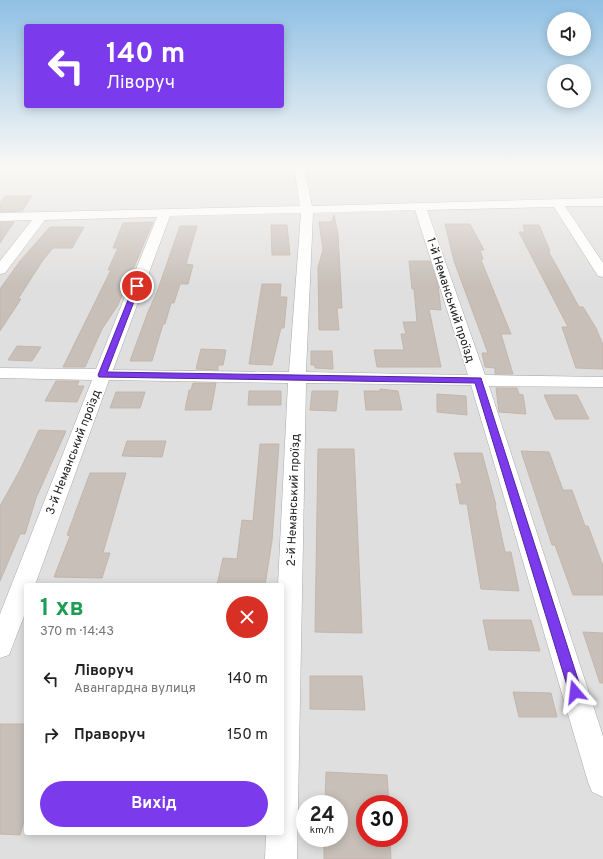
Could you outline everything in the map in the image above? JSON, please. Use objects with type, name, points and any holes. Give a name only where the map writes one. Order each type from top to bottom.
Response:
[{"type":"street","points":[[0,217],[451,206]]},
{"type":"street","points":[[559,206],[603,273]]},
{"type":"street","name":"1-й Неманський проїзд","points":[[420,207],[478,380],[603,782]]},
{"type":"street","name":"2-й Неманський проїзд","points":[[284,769],[297,377],[307,209]]},
{"type":"street","name":"3-й Неманський проїзд","points":[[0,647],[102,375],[165,213]]},
{"type":"street","points":[[0,270],[41,216]]},
{"type":"street","points":[[0,373],[603,382]]},
{"type":"street","name":"2-й Неманський проїзд","points":[[281,859],[282,835]]},
{"type":"shaded area","points":[[0,206],[603,206],[603,859],[0,859]]},
{"type":"building","points":[[0,206],[25,206],[22,211],[0,212]]},
{"type":"building","points":[[334,215],[338,234],[342,308],[337,308],[339,330],[319,330],[318,267],[323,250],[319,222],[332,222]]},
{"type":"building","points":[[0,222],[14,222],[0,243]]},
{"type":"building","points":[[153,222],[118,305],[102,329],[85,367],[63,367],[111,270],[108,270],[118,248],[113,248],[123,223]]},
{"type":"building","points":[[445,224],[470,224],[484,250],[480,250],[483,259],[481,260],[511,334],[501,334],[513,374],[495,374],[495,368],[485,367],[482,353],[488,353],[454,261]]},
{"type":"building","points":[[271,225],[287,225],[290,255],[272,255]]},
{"type":"building","points":[[523,225],[539,225],[550,251],[548,251],[579,307],[583,307],[596,328],[603,345],[603,369],[576,368],[562,327],[568,327],[519,232],[525,232]]},
{"type":"building","points":[[180,226],[197,226],[186,264],[193,265],[188,284],[180,284],[174,303],[171,303],[152,361],[130,361],[157,292]]},
{"type":"building","points":[[50,227],[84,227],[72,248],[53,248],[43,260],[18,299],[21,299],[0,331],[0,289],[20,261]]},
{"type":"building","points":[[409,261],[430,261],[438,285],[441,310],[429,309],[441,367],[377,367],[374,350],[404,350],[401,334],[406,334],[403,322],[417,322],[414,289],[412,289]]},
{"type":"building","points":[[262,284],[281,284],[280,297],[287,297],[284,328],[281,328],[272,365],[249,364]]},
{"type":"building","points":[[17,346],[41,347],[32,361],[8,360]]},
{"type":"building","points":[[201,349],[226,350],[223,365],[218,365],[218,370],[196,369]]},
{"type":"building","points":[[311,351],[332,351],[333,369],[315,368],[315,365],[311,365]]},
{"type":"building","points":[[56,381],[79,381],[77,386],[84,386],[77,402],[45,401]]},
{"type":"building","points":[[193,383],[216,383],[211,410],[185,410],[189,390],[191,390]]},
{"type":"building","points":[[496,388],[517,388],[519,394],[523,395],[526,414],[499,412]]},
{"type":"building","points":[[380,389],[398,391],[402,410],[366,410],[364,391],[380,391]]},
{"type":"building","points":[[249,391],[281,391],[281,405],[248,405]]},
{"type":"building","points":[[312,391],[338,391],[336,411],[310,410]]},
{"type":"building","points":[[116,392],[145,392],[140,408],[110,408]]},
{"type":"building","points":[[437,394],[466,396],[467,415],[437,412]]},
{"type":"building","points":[[544,395],[577,395],[589,419],[555,419]]},
{"type":"building","points":[[39,430],[66,431],[36,498],[25,534],[20,534],[0,581],[0,506],[20,470]]},
{"type":"building","points":[[127,441],[166,441],[162,457],[122,456]]},
{"type":"building","points":[[260,444],[279,444],[272,541],[265,583],[217,583],[223,558],[237,559],[242,520],[253,521]]},
{"type":"building","points":[[318,449],[354,449],[362,633],[315,632]]},
{"type":"building","points":[[521,451],[549,452],[563,490],[572,490],[585,526],[588,526],[603,566],[603,595],[573,595],[555,545],[552,545]]},
{"type":"building","points":[[454,453],[482,453],[496,505],[505,552],[511,552],[519,591],[481,589],[467,504],[460,504],[456,484],[462,484]]},
{"type":"building","points":[[90,473],[126,473],[103,553],[110,553],[102,578],[54,577],[70,536],[67,535]]},
{"type":"building","points":[[483,620],[531,620],[540,651],[489,650]]},
{"type":"building","points":[[583,632],[603,633],[603,683],[600,683]]},
{"type":"building","points":[[310,676],[362,676],[365,710],[310,709]]},
{"type":"building","points":[[513,692],[551,693],[557,717],[519,717]]},
{"type":"building","points":[[0,724],[24,724],[24,821],[20,835],[0,834]]},
{"type":"building","points":[[326,772],[387,775],[388,795],[356,795],[356,847],[390,847],[391,859],[324,859],[324,847],[348,847],[348,795],[325,795]]},
{"type":"route","points":[[137,286],[102,375],[478,380],[575,692]]}]
